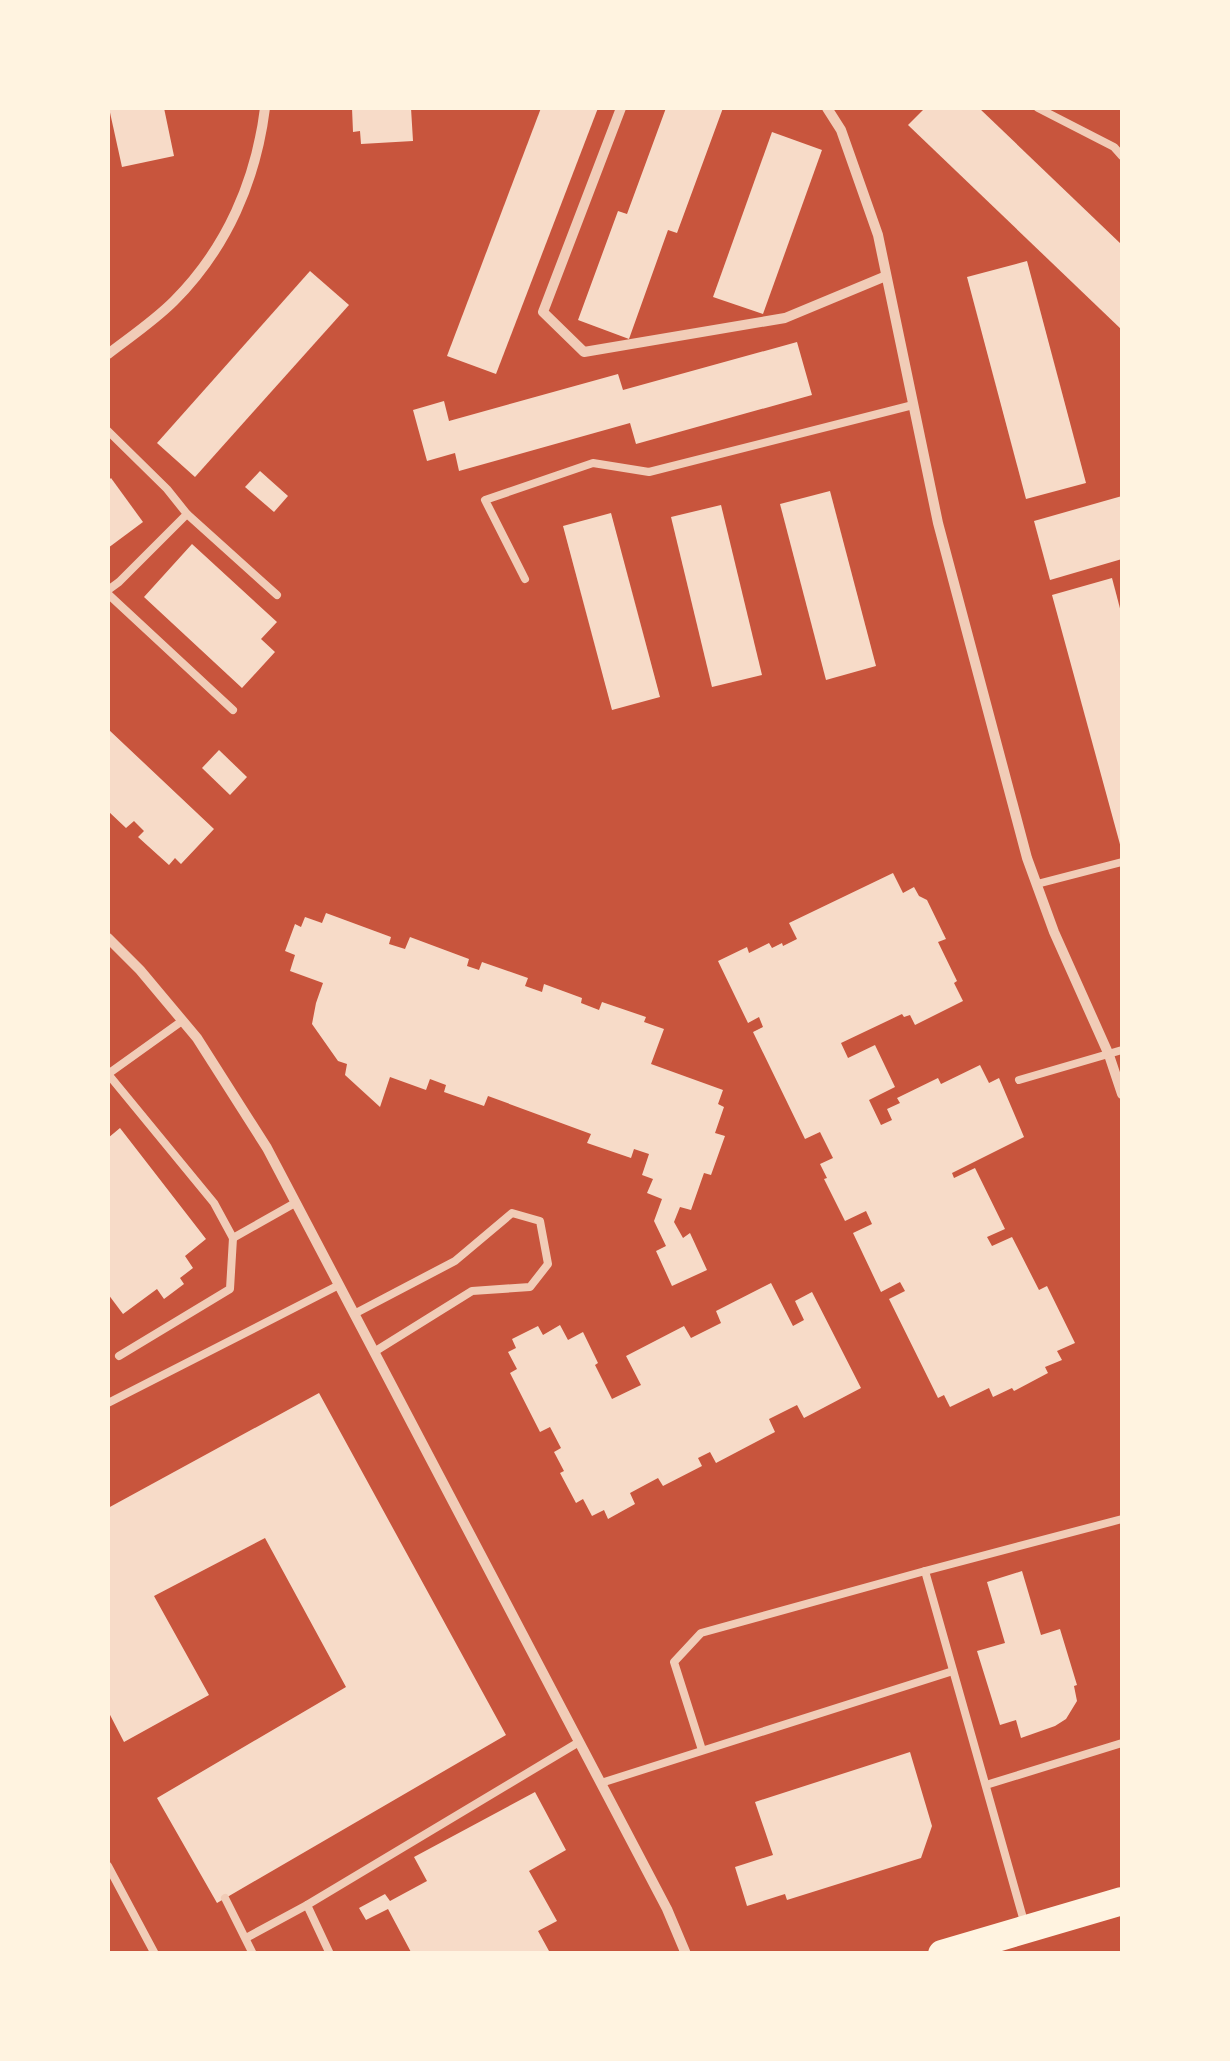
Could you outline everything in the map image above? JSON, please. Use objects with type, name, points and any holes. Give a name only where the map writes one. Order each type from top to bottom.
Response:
[{"type":"highway","points":[[952,1952],[1122,1901]]},
{"type":"street","points":[[108,354],[175,300],[204,267],[230,226],[248,187],[265,108]]},
{"type":"street","points":[[621,108],[544,312],[584,352],[785,318],[886,276]]},
{"type":"street","points":[[827,108],[842,130],[878,235],[938,523],[1027,858],[1122,1094]]},
{"type":"street","points":[[108,938],[197,1038],[257,1132],[667,1909],[686,1954]]},
{"type":"lane","points":[[1038,108],[1114,147],[1122,156]]},
{"type":"lane","points":[[525,579],[485,500],[593,463],[649,472],[913,405]]},
{"type":"lane","points":[[108,430],[188,514],[277,594]]},
{"type":"lane","points":[[188,514],[108,592],[233,710]]},
{"type":"lane","points":[[1037,884],[1122,862]]},
{"type":"lane","points":[[119,1356],[230,1289],[233,1238],[214,1203],[108,1074],[182,1021]]},
{"type":"lane","points":[[1018,1080],[1122,1050]]},
{"type":"lane","points":[[233,1238],[295,1203]]},
{"type":"lane","points":[[354,1314],[455,1260],[512,1213],[540,1222],[548,1264],[530,1286],[472,1291],[374,1352]]},
{"type":"lane","points":[[108,1403],[338,1285]]},
{"type":"lane","points":[[702,1750],[674,1662],[700,1633],[1122,1520]]},
{"type":"lane","points":[[925,1570],[1026,1929]]},
{"type":"lane","points":[[601,1783],[953,1671]]},
{"type":"lane","points":[[246,1938],[579,1742]]},
{"type":"lane","points":[[986,1785],[1122,1743]]},
{"type":"lane","points":[[108,1866],[155,1954]]},
{"type":"lane","points":[[225,1898],[254,1954]]},
{"type":"lane","points":[[306,1905],[330,1954]]},
{"type":"building","points":[[109,108],[164,108],[174,156],[122,167]]},
{"type":"building","points":[[352,108],[411,108],[413,141],[361,144],[360,131],[353,132]]},
{"type":"building","points":[[541,108],[598,108],[496,374],[447,356]]},
{"type":"building","points":[[666,108],[723,108],[677,233],[668,230],[629,339],[578,320],[618,211],[627,214]]},
{"type":"building","points":[[925,108],[979,108],[1122,245],[1122,330],[908,125]]},
{"type":"building","points":[[772,132],[822,150],[763,314],[713,297]]},
{"type":"building","points":[[1027,261],[1086,483],[1026,499],[967,277]]},
{"type":"building","points":[[310,271],[349,305],[195,477],[157,443]]},
{"type":"building","points":[[797,342],[812,395],[636,444],[630,423],[459,471],[455,453],[427,461],[413,410],[444,401],[449,421],[618,374],[623,390]]},
{"type":"building","points":[[260,471],[288,496],[274,512],[245,487]]},
{"type":"building","points":[[111,478],[143,522],[108,548],[108,481]]},
{"type":"building","points":[[830,491],[876,666],[826,680],[780,504]]},
{"type":"building","points":[[1122,496],[1122,559],[1050,580],[1034,521]]},
{"type":"building","points":[[721,505],[762,675],[712,687],[671,517]]},
{"type":"building","points":[[611,513],[660,697],[612,710],[563,526]]},
{"type":"building","points":[[192,544],[277,622],[261,639],[275,652],[242,688],[144,597]]},
{"type":"building","points":[[1112,578],[1122,616],[1121,848],[1052,595]]},
{"type":"building","points":[[108,729],[214,829],[181,864],[175,858],[169,865],[138,837],[144,831],[134,821],[126,828],[108,811]]},
{"type":"building","points":[[219,750],[247,777],[230,795],[202,768]]},
{"type":"building","points":[[893,873],[903,893],[914,887],[927,900],[946,939],[938,942],[963,1001],[915,1025],[910,1015],[902,1014],[841,1043],[848,1058],[875,1045],[895,1087],[869,1100],[881,1125],[892,1120],[887,1109],[900,1103],[897,1098],[938,1078],[941,1084],[980,1065],[989,1083],[999,1078],[1024,1137],[952,1173],[954,1178],[975,1168],[1005,1229],[987,1237],[992,1246],[1012,1237],[1039,1290],[1047,1286],[1075,1343],[1057,1351],[1062,1360],[1045,1367],[1048,1373],[1014,1391],[1012,1388],[993,1397],[989,1388],[950,1407],[944,1395],[938,1398],[889,1299],[905,1291],[900,1282],[881,1292],[853,1233],[872,1224],[866,1211],[845,1221],[820,1164],[833,1158],[820,1132],[805,1139],[753,1032],[763,1027],[759,1017],[748,1023],[718,961],[747,947],[749,953],[769,943],[772,948],[797,939],[789,923]]},
{"type":"building","points":[[326,913],[391,937],[389,944],[405,949],[410,937],[469,959],[467,966],[479,970],[482,962],[528,978],[525,986],[542,992],[544,984],[582,998],[581,1003],[599,1010],[602,1002],[646,1017],[644,1022],[664,1029],[651,1064],[723,1090],[718,1104],[724,1107],[715,1133],[725,1136],[711,1175],[704,1173],[691,1210],[680,1207],[674,1222],[683,1238],[690,1233],[707,1270],[672,1286],[656,1251],[666,1246],[654,1221],[662,1199],[647,1193],[653,1179],[642,1175],[649,1154],[634,1149],[631,1158],[587,1143],[591,1134],[488,1096],[484,1106],[444,1092],[446,1085],[430,1079],[426,1090],[390,1077],[380,1107],[345,1075],[347,1064],[338,1061],[312,1024],[323,983],[290,971],[295,955],[285,951],[295,924],[301,927],[305,917],[322,923]]},
{"type":"building","points":[[120,1128],[206,1239],[185,1256],[193,1268],[180,1278],[184,1284],[164,1299],[157,1289],[123,1314],[108,1294],[108,1138]]},
{"type":"building","points":[[771,1283],[793,1326],[804,1320],[795,1301],[812,1292],[861,1388],[804,1418],[797,1405],[769,1419],[775,1432],[716,1463],[710,1452],[698,1458],[702,1466],[663,1486],[658,1478],[630,1493],[635,1504],[608,1519],[604,1510],[592,1516],[583,1499],[576,1503],[554,1452],[561,1448],[550,1427],[540,1432],[510,1373],[517,1369],[508,1352],[516,1348],[512,1339],[538,1326],[543,1335],[560,1325],[568,1340],[583,1332],[612,1399],[641,1385],[626,1356],[684,1326],[691,1338],[721,1323],[716,1311]]},
{"type":"building","points":[[319,1393],[506,1735],[217,1903],[157,1798],[346,1687],[265,1538],[154,1596],[209,1695],[124,1742],[108,1711],[108,1508]]},
{"type":"building","points":[[1022,1571],[1041,1635],[1060,1629],[1077,1685],[1077,1701],[1066,1719],[1021,1738],[1016,1720],[1000,1725],[977,1651],[1005,1643],[987,1582]]},
{"type":"building","points":[[910,1752],[932,1826],[921,1858],[787,1900],[785,1894],[747,1906],[735,1867],[773,1855],[755,1802]]},
{"type":"building","points":[[535,1792],[566,1850],[529,1871],[557,1921],[538,1931],[549,1951],[412,1954],[388,1909],[366,1920],[359,1908],[385,1894],[390,1901],[427,1881],[414,1857]]}]
